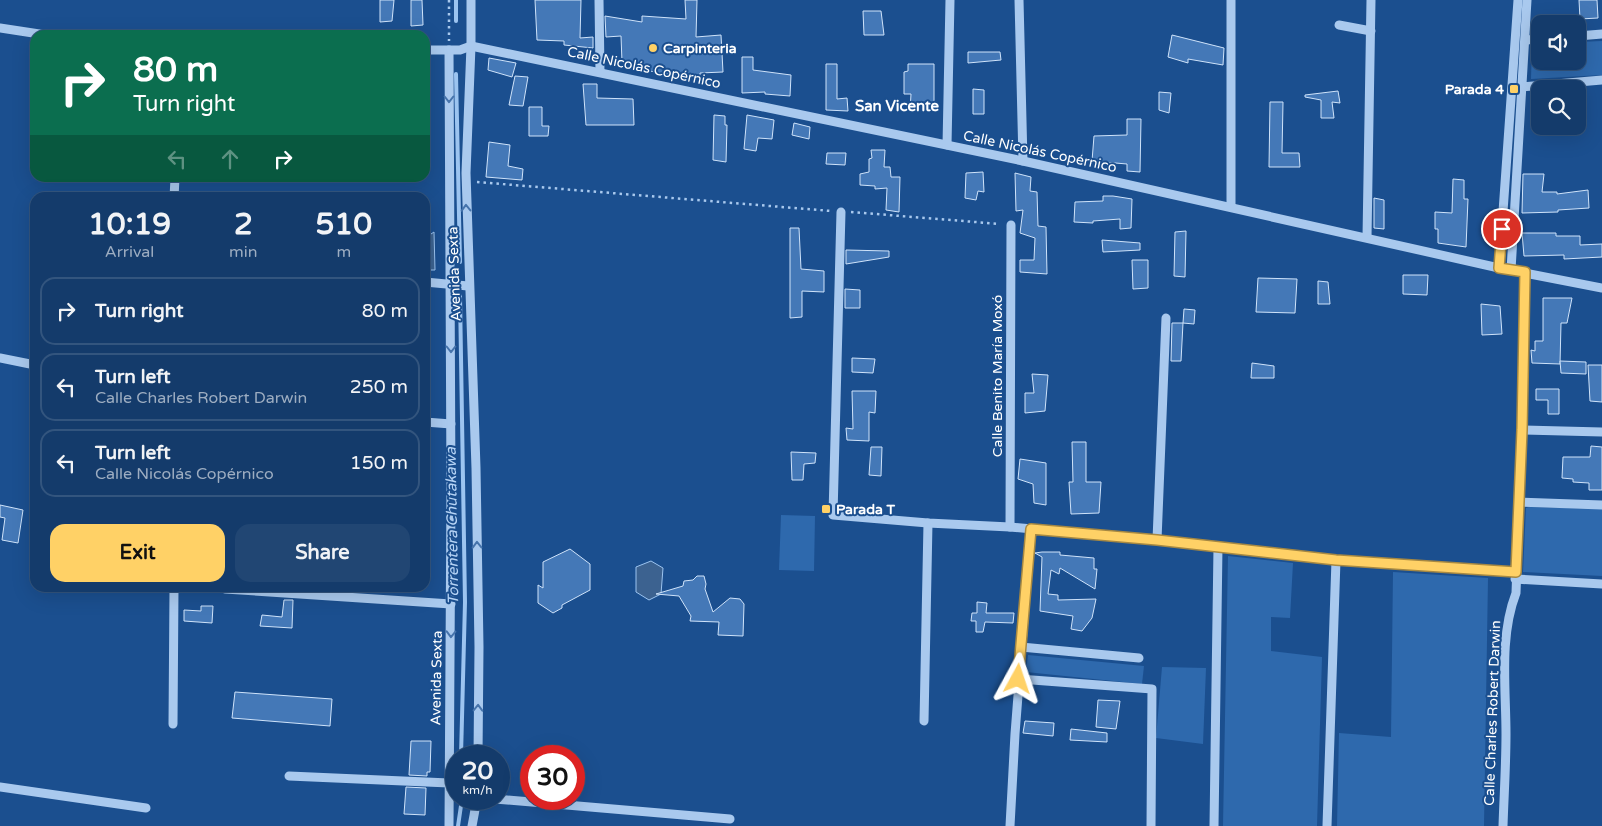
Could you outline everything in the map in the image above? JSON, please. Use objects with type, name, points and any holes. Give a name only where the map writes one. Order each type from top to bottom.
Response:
[{"type":"street","name":"Avenida Sexta","points":[[471,0],[466,181],[466,286],[476,468],[479,647],[478,745]]},
{"type":"street","points":[[599,0],[600,72]]},
{"type":"street","points":[[947,145],[950,0]]},
{"type":"street","points":[[1019,0],[1023,160]]},
{"type":"street","points":[[1231,0],[1231,207]]},
{"type":"street","points":[[1367,236],[1371,0]]},
{"type":"street","points":[[1499,268],[1518,0]]},
{"type":"street","points":[[1511,270],[1527,0]]},
{"type":"street","points":[[1339,25],[1370,31]]},
{"type":"street","points":[[0,28],[30,33]]},
{"type":"street","points":[[1586,35],[1602,34]]},
{"type":"street","points":[[1526,40],[1531,40]]},
{"type":"street","points":[[430,50],[460,50],[471,46]]},
{"type":"street","name":"Calle Nicolás Copérnico","points":[[471,46],[1023,160],[1367,236],[1499,268],[1602,288]]},
{"type":"street","name":"Avenida Sexta","points":[[449,50],[451,424],[449,745]]},
{"type":"street","points":[[1522,88],[1602,80]]},
{"type":"street","points":[[841,212],[833,515],[928,523],[1010,527],[1157,540],[1336,560],[1602,584]]},
{"type":"street","name":"Calle Benito María Moxó","points":[[1010,527],[1011,225]]},
{"type":"street","name":"Calle Charles Robert Darwin","points":[[1503,826],[1506,734],[1505,660],[1509,610],[1516,593],[1525,272]]},
{"type":"street","points":[[430,282],[466,286]]},
{"type":"street","points":[[1157,540],[1166,318]]},
{"type":"street","points":[[0,358],[30,365]]},
{"type":"street","points":[[430,422],[451,424]]},
{"type":"street","points":[[1522,430],[1602,432]]},
{"type":"street","points":[[1519,502],[1602,505]]},
{"type":"street","points":[[924,722],[928,523]]},
{"type":"street","points":[[1010,826],[1018,679],[1031,529]]},
{"type":"street","points":[[1214,826],[1218,547]]},
{"type":"street","points":[[1327,826],[1336,560]]},
{"type":"street","points":[[173,724],[174,592]]},
{"type":"street","points":[[270,592],[451,604]]},
{"type":"street","points":[[1021,647],[1139,658]]},
{"type":"street","points":[[1018,679],[1152,689],[1151,826]]},
{"type":"street","points":[[289,776],[445,783]]},
{"type":"street","points":[[0,787],[146,808]]},
{"type":"street","points":[[510,800],[730,819]]},
{"type":"street","name":"Avenida Sexta","points":[[449,810],[449,826]]},
{"type":"street","points":[[472,826],[475,810]]},
{"type":"path","points":[[449,0],[449,50]]},
{"type":"path","points":[[466,181],[1011,225]]},
{"type":"shaded area","points":[[1602,41],[1602,75],[1531,79],[1531,70],[1586,70],[1586,42]]},
{"type":"shaded area","points":[[434,232],[435,270],[430,270],[430,235]]},
{"type":"shaded area","points":[[1526,508],[1602,509],[1602,576],[1523,572]]},
{"type":"shaded area","points":[[781,515],[815,516],[814,571],[779,570]]},
{"type":"shaded area","points":[[1228,556],[1293,563],[1290,618],[1271,617],[1271,651],[1322,657],[1317,826],[1223,826]]},
{"type":"shaded area","points":[[651,561],[663,568],[661,594],[649,600],[636,592],[636,567]]},
{"type":"shaded area","points":[[1393,572],[1488,578],[1484,826],[1337,826],[1339,733],[1391,737]]},
{"type":"shaded area","points":[[1028,655],[1144,666],[1142,684],[1026,672]]},
{"type":"shaded area","points":[[1162,667],[1206,668],[1203,744],[1156,738]]},
{"type":"building","points":[[380,0],[394,0],[392,21],[380,22]]},
{"type":"building","points":[[411,0],[422,0],[423,25],[411,26]]},
{"type":"building","points":[[535,0],[581,0],[580,38],[593,37],[593,48],[564,45],[564,41],[537,40]]},
{"type":"building","points":[[685,0],[697,0],[696,37],[721,35],[723,72],[700,73],[700,77],[660,73],[640,69],[641,66],[622,62],[621,36],[606,37],[605,16],[642,22],[642,16],[686,19]]},
{"type":"building","points":[[1579,0],[1597,0],[1598,18],[1586,19],[1586,15],[1580,15]]},
{"type":"building","points":[[863,11],[881,11],[884,35],[864,35]]},
{"type":"building","points":[[1172,35],[1224,48],[1223,65],[1188,59],[1188,63],[1168,57]]},
{"type":"building","points":[[968,52],[1000,52],[1001,60],[968,63]]},
{"type":"building","points":[[742,57],[753,57],[753,70],[791,75],[790,96],[765,94],[765,92],[742,93]]},
{"type":"building","points":[[489,58],[516,63],[512,77],[488,70]]},
{"type":"building","points":[[826,64],[837,64],[837,99],[847,98],[848,111],[826,110]]},
{"type":"building","points":[[908,64],[934,64],[934,110],[910,111],[911,94],[904,94],[904,72],[908,71]]},
{"type":"building","points":[[515,76],[528,77],[523,106],[509,105]]},
{"type":"building","points":[[583,84],[597,84],[597,98],[633,99],[634,125],[586,125]]},
{"type":"building","points":[[973,89],[984,90],[984,114],[973,114]]},
{"type":"building","points":[[1338,91],[1340,103],[1332,102],[1334,118],[1321,118],[1321,100],[1305,97],[1305,95]]},
{"type":"building","points":[[1159,92],[1171,93],[1169,113],[1159,110]]},
{"type":"building","points":[[1270,102],[1283,102],[1282,153],[1299,153],[1300,167],[1269,167]]},
{"type":"building","points":[[529,107],[542,107],[542,126],[549,126],[548,136],[529,136]]},
{"type":"building","points":[[714,115],[725,116],[725,125],[727,125],[726,162],[713,160]]},
{"type":"building","points":[[747,115],[774,120],[772,139],[758,138],[756,151],[744,149]]},
{"type":"building","points":[[1127,119],[1141,119],[1140,172],[1127,171],[1127,164],[1092,161],[1094,136],[1127,135]]},
{"type":"building","points":[[794,123],[810,127],[809,139],[792,135]]},
{"type":"building","points":[[489,142],[510,145],[508,166],[523,169],[522,180],[486,177]]},
{"type":"building","points":[[871,150],[885,150],[884,167],[890,167],[891,177],[900,177],[899,212],[886,210],[887,188],[875,189],[875,186],[860,185],[860,174],[869,172],[869,159],[872,158]]},
{"type":"building","points":[[827,153],[846,153],[845,165],[826,164]]},
{"type":"building","points":[[983,172],[984,192],[978,191],[976,200],[965,198],[966,173]]},
{"type":"building","points":[[1015,173],[1031,177],[1030,191],[1037,192],[1038,226],[1046,227],[1047,274],[1020,272],[1020,260],[1034,260],[1035,238],[1020,233],[1023,210],[1016,211]]},
{"type":"building","points":[[1523,174],[1544,174],[1542,192],[1557,192],[1557,194],[1588,190],[1589,208],[1558,210],[1558,212],[1522,213]]},
{"type":"building","points":[[1453,179],[1464,180],[1464,199],[1468,199],[1466,247],[1438,243],[1438,229],[1435,229],[1435,212],[1452,213]]},
{"type":"building","points":[[1103,196],[1132,199],[1131,228],[1120,229],[1120,219],[1093,221],[1093,223],[1074,222],[1075,202],[1103,201]]},
{"type":"building","points":[[1374,198],[1384,200],[1384,229],[1374,228]]},
{"type":"building","points":[[790,228],[799,228],[801,269],[824,271],[824,292],[802,291],[802,317],[790,318]]},
{"type":"building","points":[[1186,231],[1185,277],[1174,276],[1175,232]]},
{"type":"building","points":[[1522,233],[1556,233],[1556,236],[1580,236],[1580,245],[1602,244],[1602,257],[1564,259],[1564,255],[1524,256]]},
{"type":"building","points":[[1102,240],[1140,243],[1140,250],[1103,252]]},
{"type":"building","points":[[846,250],[889,251],[889,257],[846,264]]},
{"type":"building","points":[[1132,260],[1148,260],[1148,288],[1133,289]]},
{"type":"building","points":[[1403,275],[1428,275],[1427,295],[1403,294]]},
{"type":"building","points":[[1258,278],[1297,279],[1295,313],[1256,312]]},
{"type":"building","points":[[1318,281],[1328,282],[1330,304],[1318,304]]},
{"type":"building","points":[[845,289],[860,290],[860,308],[845,308]]},
{"type":"building","points":[[1543,298],[1572,298],[1567,323],[1561,323],[1560,364],[1532,363],[1531,350],[1535,351],[1535,341],[1543,341]]},
{"type":"building","points":[[1481,304],[1500,306],[1502,334],[1482,335]]},
{"type":"building","points":[[1184,309],[1195,310],[1194,324],[1183,323]]},
{"type":"building","points":[[1172,323],[1183,323],[1181,361],[1171,361]]},
{"type":"building","points":[[852,358],[875,359],[873,373],[852,372]]},
{"type":"building","points":[[1560,361],[1586,362],[1586,374],[1561,373]]},
{"type":"building","points":[[1252,363],[1274,366],[1274,378],[1251,378]]},
{"type":"building","points":[[1588,365],[1602,365],[1602,402],[1590,401]]},
{"type":"building","points":[[1032,374],[1048,375],[1045,411],[1025,413],[1025,393],[1034,393]]},
{"type":"building","points":[[1536,389],[1559,389],[1559,414],[1548,414],[1548,400],[1536,400]]},
{"type":"building","points":[[852,391],[876,391],[875,413],[869,412],[869,441],[847,440],[846,428],[853,429]]},
{"type":"building","points":[[1072,442],[1086,442],[1086,482],[1101,482],[1099,513],[1071,514],[1069,482],[1073,482]]},
{"type":"building","points":[[1591,446],[1602,447],[1602,490],[1589,490],[1589,483],[1573,482],[1573,479],[1562,478],[1563,457],[1590,457]]},
{"type":"building","points":[[871,447],[882,447],[881,476],[869,475]]},
{"type":"building","points":[[791,452],[816,453],[815,463],[804,464],[803,480],[792,480]]},
{"type":"building","points":[[1020,459],[1046,463],[1046,505],[1034,503],[1033,484],[1018,479]]},
{"type":"building","points":[[0,505],[23,510],[18,543],[2,540],[5,518],[0,517]]},
{"type":"building","points":[[570,549],[590,564],[590,590],[562,605],[562,608],[553,613],[538,603],[538,585],[543,588],[543,562]]},
{"type":"building","points":[[1060,552],[1060,555],[1094,558],[1094,569],[1097,569],[1095,589],[1060,568],[1059,574],[1051,570],[1048,594],[1058,595],[1058,600],[1096,599],[1092,618],[1082,631],[1071,629],[1073,616],[1040,611],[1042,557],[1035,553]]},
{"type":"building","points":[[697,576],[704,576],[705,589],[713,612],[730,598],[740,599],[744,604],[743,636],[718,635],[719,622],[690,621],[691,616],[679,596],[656,594],[683,586],[684,581],[693,580]]},
{"type":"building","points":[[284,600],[293,600],[292,628],[260,626],[262,615],[282,617]]},
{"type":"building","points":[[977,602],[987,603],[986,613],[1014,613],[1013,623],[985,622],[983,632],[976,632],[976,621],[971,621],[972,613],[977,613]]},
{"type":"building","points":[[201,606],[213,606],[212,623],[184,621],[184,610],[201,611]]},
{"type":"building","points":[[235,692],[332,699],[330,726],[232,718]]},
{"type":"building","points":[[1098,700],[1120,701],[1116,729],[1096,727]]},
{"type":"building","points":[[1025,721],[1054,723],[1053,736],[1023,733]]},
{"type":"building","points":[[1071,729],[1107,733],[1107,742],[1070,740]]},
{"type":"building","points":[[411,741],[431,741],[430,772],[427,772],[427,776],[409,775]]},
{"type":"building","points":[[406,787],[426,788],[425,815],[404,814]]},
{"type":"waterway","name":"Torrentera Chutakawa","points":[[456,0],[456,21]]},
{"type":"waterway","name":"Torrentera Chutakawa","points":[[456,74],[460,262]]},
{"type":"waterway","name":"Torrentera Chutakawa","points":[[460,296],[465,602],[461,745]]},
{"type":"waterway","name":"Torrentera Chutakawa","points":[[458,826],[460,810]]},
{"type":"place","name":"Carpinteria","points":[[653,48]]},
{"type":"place","name":"Parada 4","points":[[1514,89]]},
{"type":"place","name":"Parada T","points":[[826,509]]},
{"type":"district","name":"San Vicente","points":[[897,106]]},
{"type":"route","points":[[1018,679],[1031,529],[1157,540],[1336,560],[1516,572],[1522,430],[1525,272],[1499,268],[1502,229]]}]
